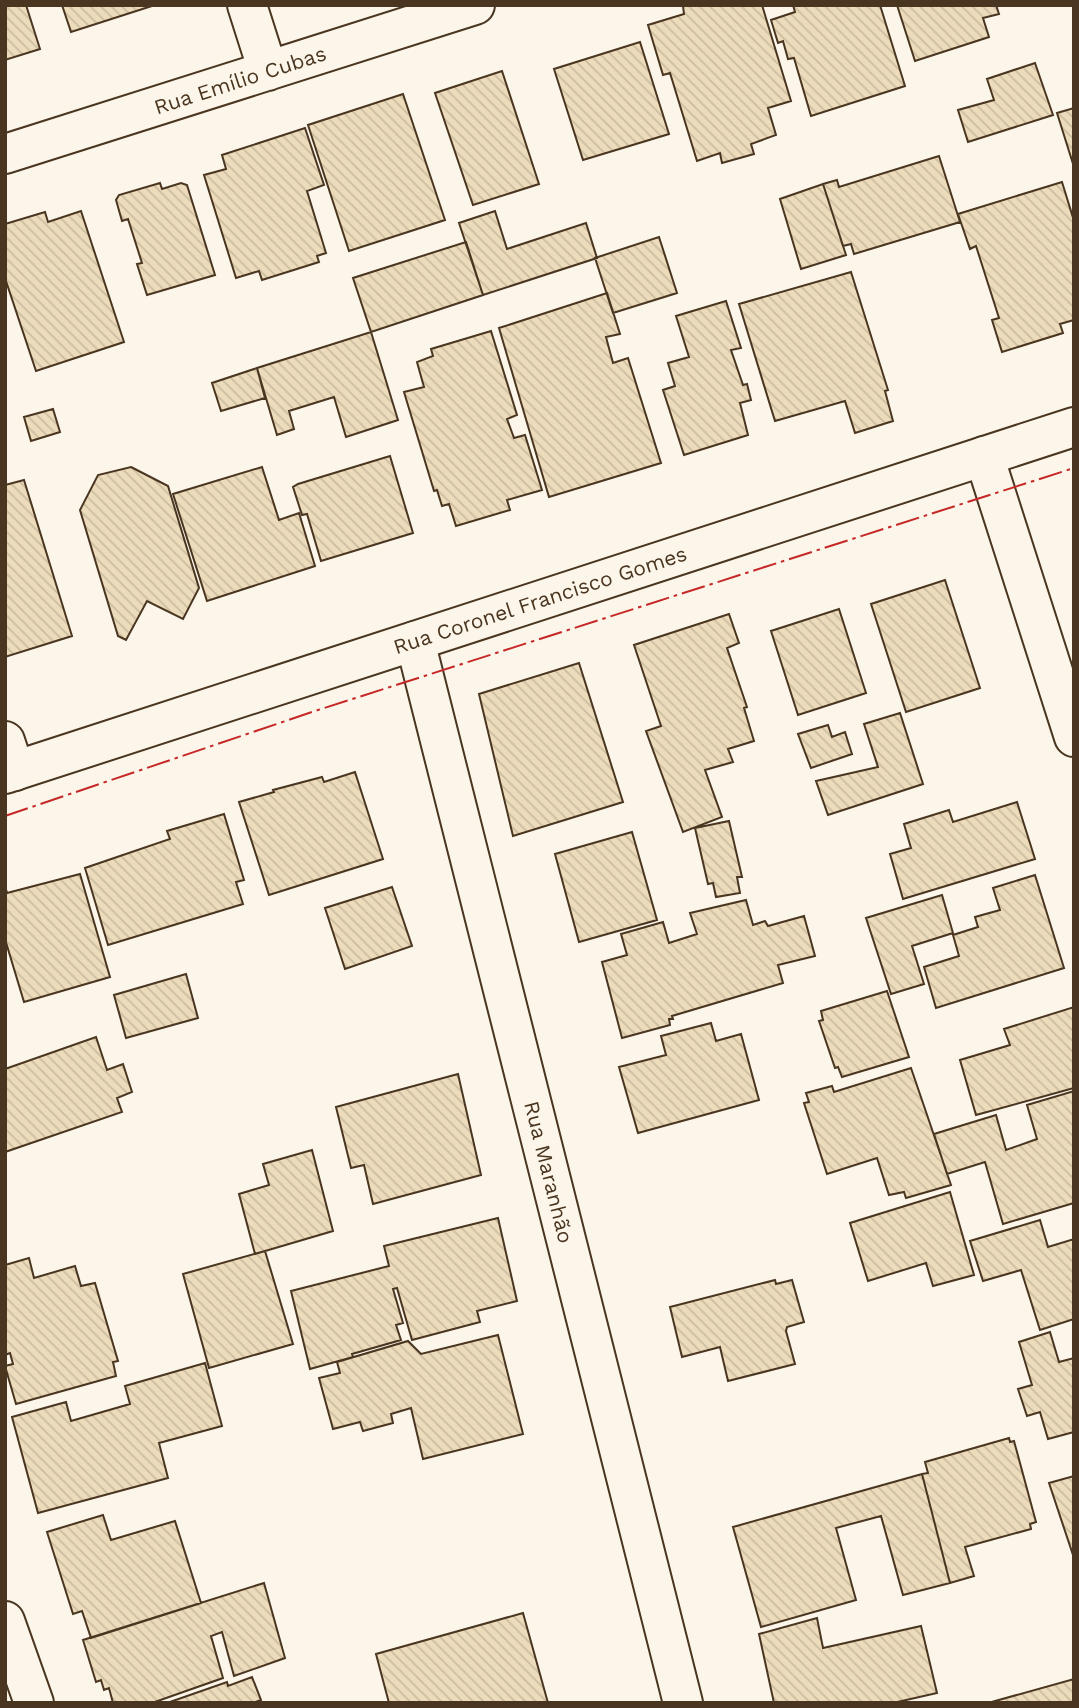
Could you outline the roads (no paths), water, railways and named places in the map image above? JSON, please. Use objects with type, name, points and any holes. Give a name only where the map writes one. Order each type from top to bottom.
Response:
[{"type":"street","points":[[247,5],[268,71]]},
{"type":"street","name":"Rua Emílio Cubas","points":[[5,154],[475,5]]},
{"type":"street","name":"Rua Coronel Francisco Gomes","points":[[8,762],[415,641],[1074,426]]},
{"type":"street","points":[[984,456],[1074,737]]},
{"type":"street","name":"Rua Maranhão","points":[[415,641],[683,1703]]},
{"type":"street","points":[[5,1621],[34,1703]]}]
